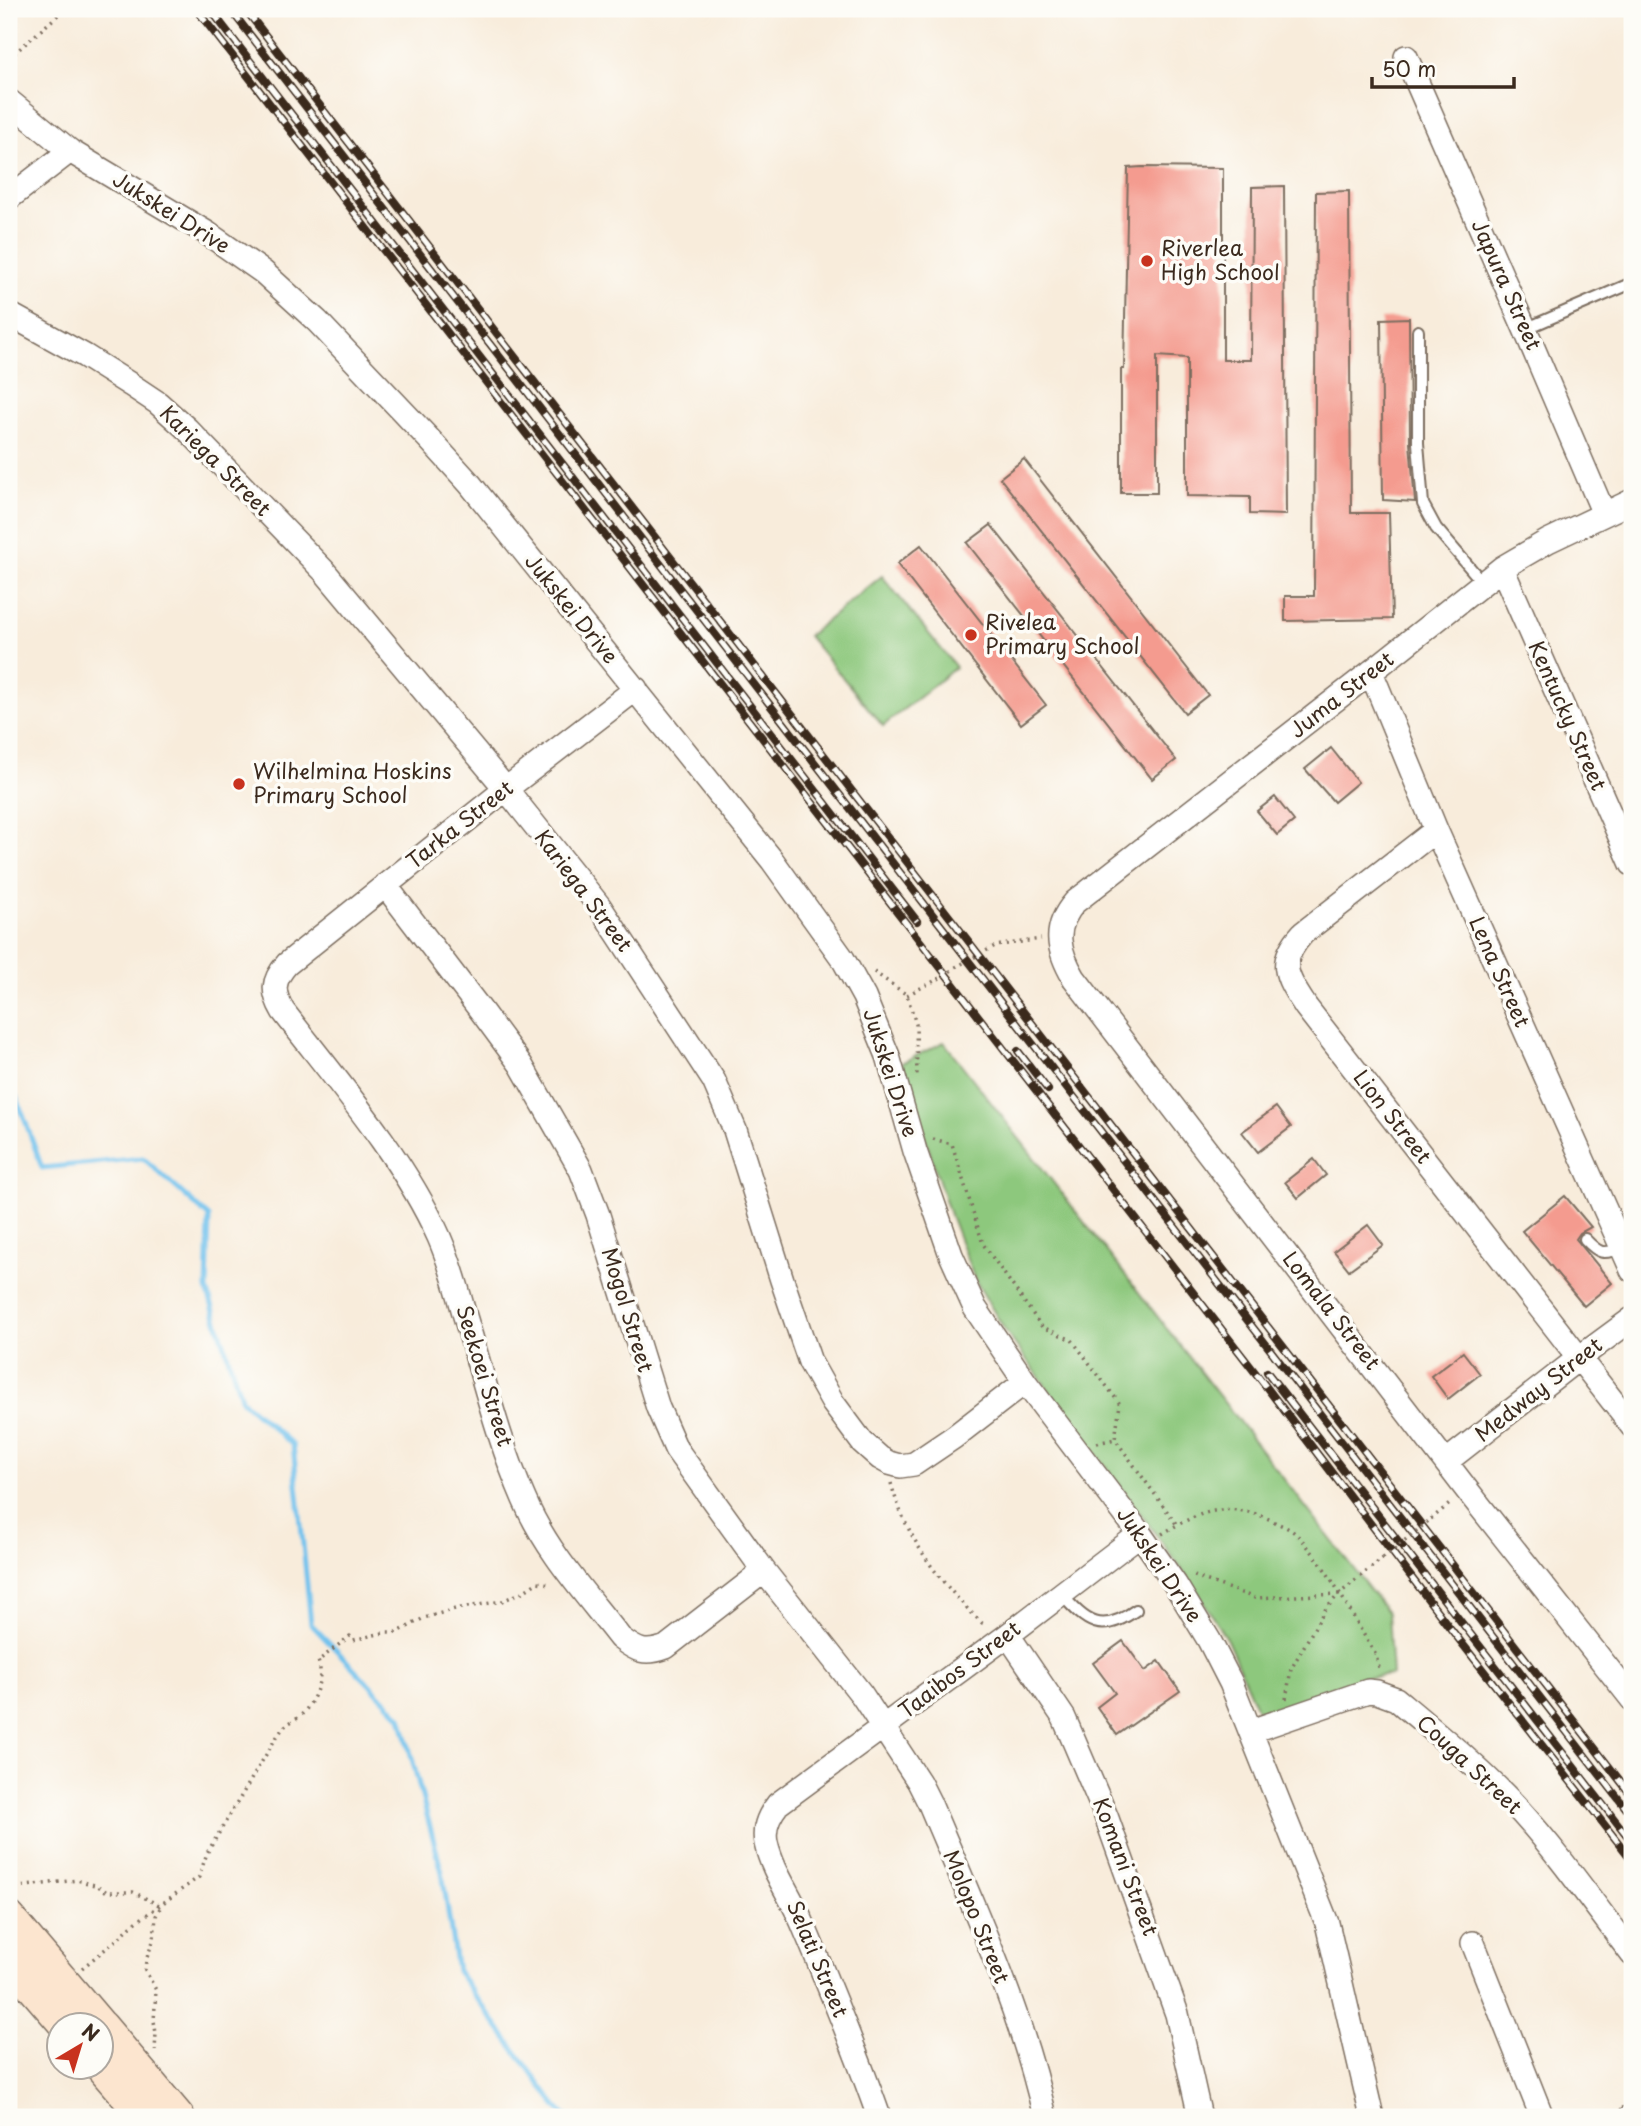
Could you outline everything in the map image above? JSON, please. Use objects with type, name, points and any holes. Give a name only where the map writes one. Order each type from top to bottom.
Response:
[{"type":"main road","points":[[9,1918],[87,2010]]},
{"type":"main road","points":[[9,1959],[52,2010]]},
{"type":"main road","points":[[116,2045],[177,2117]]},
{"type":"main road","points":[[112,2080],[145,2117]]},
{"type":"street","name":"Japura Street","points":[[1406,57],[1604,514]]},
{"type":"street","name":"Jukskei Drive","points":[[9,101],[70,151],[207,233],[264,272],[287,292],[412,420],[470,484],[772,860],[843,959],[864,997],[888,1056],[910,1133],[951,1255],[964,1285],[996,1342],[1150,1547],[1209,1640],[1231,1683],[1327,1923],[1372,2117]]},
{"type":"street","points":[[9,198],[70,151]]},
{"type":"street","name":"Kariega Street","points":[[9,314],[108,370],[158,402],[172,415],[324,571],[506,789],[600,907],[714,1081],[735,1130],[810,1362],[820,1383],[862,1442],[889,1463]]},
{"type":"street","name":"Juma Street","points":[[1059,943],[1066,912],[1075,902],[1502,568],[1537,547],[1632,501]]},
{"type":"street","name":"Kentucky Street","points":[[1502,568],[1632,864]]},
{"type":"street","name":"Lena Street","points":[[1371,673],[1436,830],[1632,1270]]},
{"type":"street","name":"Tarka Street","points":[[287,964],[506,789],[636,690]]},
{"type":"street","name":"Lion Street","points":[[1436,830],[1303,933],[1288,952],[1286,970],[1292,986],[1306,1007],[1632,1426]]},
{"type":"street","name":"Mogol Street","points":[[384,885],[521,1065],[581,1170],[658,1408],[667,1432],[686,1466],[764,1572],[862,1695],[883,1727]]},
{"type":"street","name":"Lomala Street","points":[[1059,943],[1063,960],[1074,978],[1467,1490],[1632,1699]]},
{"type":"street","name":"Seekoei Street","points":[[287,964],[279,972],[276,981],[275,995],[278,1002],[386,1148],[427,1212],[449,1262],[523,1498],[541,1532],[620,1638],[631,1647],[653,1652],[676,1640],[764,1572]]},
{"type":"street","name":"Medway Street","points":[[1447,1461],[1632,1319]]},
{"type":"street","points":[[889,1463],[900,1466],[921,1461],[1025,1382]]},
{"type":"street","name":"Taaibos Street","points":[[778,1804],[1061,1594],[1150,1547]]},
{"type":"street","name":"Komani Street","points":[[1008,1635],[1064,1718],[1106,1816],[1174,2002],[1200,2117]]},
{"type":"street","points":[[1251,1731],[1352,1695],[1368,1691],[1386,1694]]},
{"type":"street","name":"Couga Street","points":[[1386,1694],[1414,1714],[1498,1788],[1520,1811],[1632,1954]]},
{"type":"street","name":"Molopo Street","points":[[883,1727],[930,1804],[952,1855],[1001,1975],[1045,2117]]},
{"type":"street","name":"Selati Street","points":[[778,1804],[766,1826],[765,1841],[837,2005],[879,2117]]},
{"type":"street","points":[[1473,1943],[1542,2117]]},
{"type":"lane","points":[[1525,329],[1632,283]]},
{"type":"lane","points":[[1418,331],[1418,443],[1423,503],[1436,528],[1483,583]]},
{"type":"lane","points":[[1585,1239],[1600,1252],[1607,1254],[1622,1248]]},
{"type":"lane","points":[[1061,1594],[1083,1617],[1100,1625],[1111,1624],[1136,1610]]},
{"type":"path","points":[[9,58],[65,9]]},
{"type":"path","points":[[907,995],[995,946],[1038,938],[1059,943]]},
{"type":"path","points":[[910,1133],[952,1144],[983,1244],[1042,1327],[1072,1340],[1120,1404],[1115,1439],[1177,1525]]},
{"type":"path","points":[[889,1463],[891,1486],[921,1554],[953,1595],[982,1623],[1008,1635]]},
{"type":"path","points":[[1282,1720],[1291,1669],[1324,1611],[1339,1594],[1448,1505]]},
{"type":"path","points":[[1339,1594],[1255,1598],[1150,1547],[1177,1525],[1219,1508],[1256,1513],[1294,1532],[1318,1561],[1339,1594],[1376,1655],[1386,1694]]},
{"type":"path","points":[[63,1982],[131,1926],[199,1877],[206,1853],[273,1743],[285,1726],[309,1706],[318,1685],[318,1661],[350,1636],[353,1640],[398,1632],[424,1618],[455,1609],[502,1601],[538,1582],[550,1584],[568,1569]]},
{"type":"path","points":[[9,1888],[78,1880],[107,1892],[133,1892],[161,1906]]},
{"type":"path","points":[[144,2077],[155,2051],[156,2033],[156,1990],[145,1970],[154,1939],[156,1916],[161,1906]]},
{"type":"green space","points":[[882,576],[956,667],[883,726],[808,636]]},
{"type":"green space","points":[[944,1042],[1388,1613],[1392,1675],[1361,1678],[1318,1697],[1268,1714],[1258,1711],[1227,1640],[1194,1586],[1006,1332],[975,1280],[951,1218],[901,1063]]},
{"type":"building","points":[[1128,168],[1223,168],[1223,360],[1251,360],[1252,187],[1284,186],[1286,515],[1250,514],[1250,497],[1187,496],[1187,358],[1157,356],[1157,493],[1121,493],[1121,369],[1124,369]]},
{"type":"building","points":[[1349,191],[1351,513],[1389,513],[1392,619],[1285,621],[1285,596],[1314,596],[1316,192]]},
{"type":"building","points":[[1409,318],[1410,443],[1415,502],[1383,500],[1381,319]]},
{"type":"building","points":[[1024,459],[1208,695],[1185,713],[1000,478]]},
{"type":"building","points":[[991,525],[1176,760],[1152,779],[967,543]]},
{"type":"building","name":"Rivelea Primary School","points":[[921,545],[1046,705],[1021,724],[897,564]]},
{"type":"building","points":[[1331,748],[1358,782],[1334,802],[1305,769]]},
{"type":"building","points":[[1275,797],[1294,821],[1277,835],[1257,811]]},
{"type":"building","points":[[1276,1107],[1291,1127],[1258,1152],[1242,1132]]},
{"type":"building","points":[[1314,1159],[1326,1175],[1298,1198],[1285,1182]]},
{"type":"building","points":[[1565,1196],[1591,1227],[1580,1233],[1576,1239],[1612,1283],[1584,1306],[1522,1231]]},
{"type":"building","points":[[1368,1225],[1383,1245],[1349,1270],[1334,1251]]},
{"type":"building","points":[[1463,1352],[1480,1374],[1448,1399],[1431,1376]]},
{"type":"building","points":[[1123,1641],[1145,1671],[1159,1661],[1180,1691],[1117,1735],[1097,1707],[1115,1693],[1093,1663]]},
{"type":"waterway","points":[[9,1092],[17,1098],[42,1168],[143,1158],[209,1217],[207,1289],[242,1401],[293,1445],[311,1624],[401,1717],[442,1872],[457,1971],[556,2106],[568,2117]]},
{"type":"railway","points":[[196,9],[1632,1860]]},
{"type":"railway","points":[[210,9],[917,921]]},
{"type":"railway","points":[[230,9],[1632,1816]]},
{"type":"railway","points":[[245,9],[1632,1796]]},
{"type":"railway","points":[[1018,1051],[1048,1090]]},
{"type":"railway","points":[[1267,1372],[1632,1842]]},
{"type":"place","name":"Riverlea High School","points":[[1147,261]]},
{"type":"place","name":"Rivelea Primary School","points":[[971,635]]},
{"type":"place","name":"Wilhelmina Hoskins Primary School","points":[[239,784]]}]
